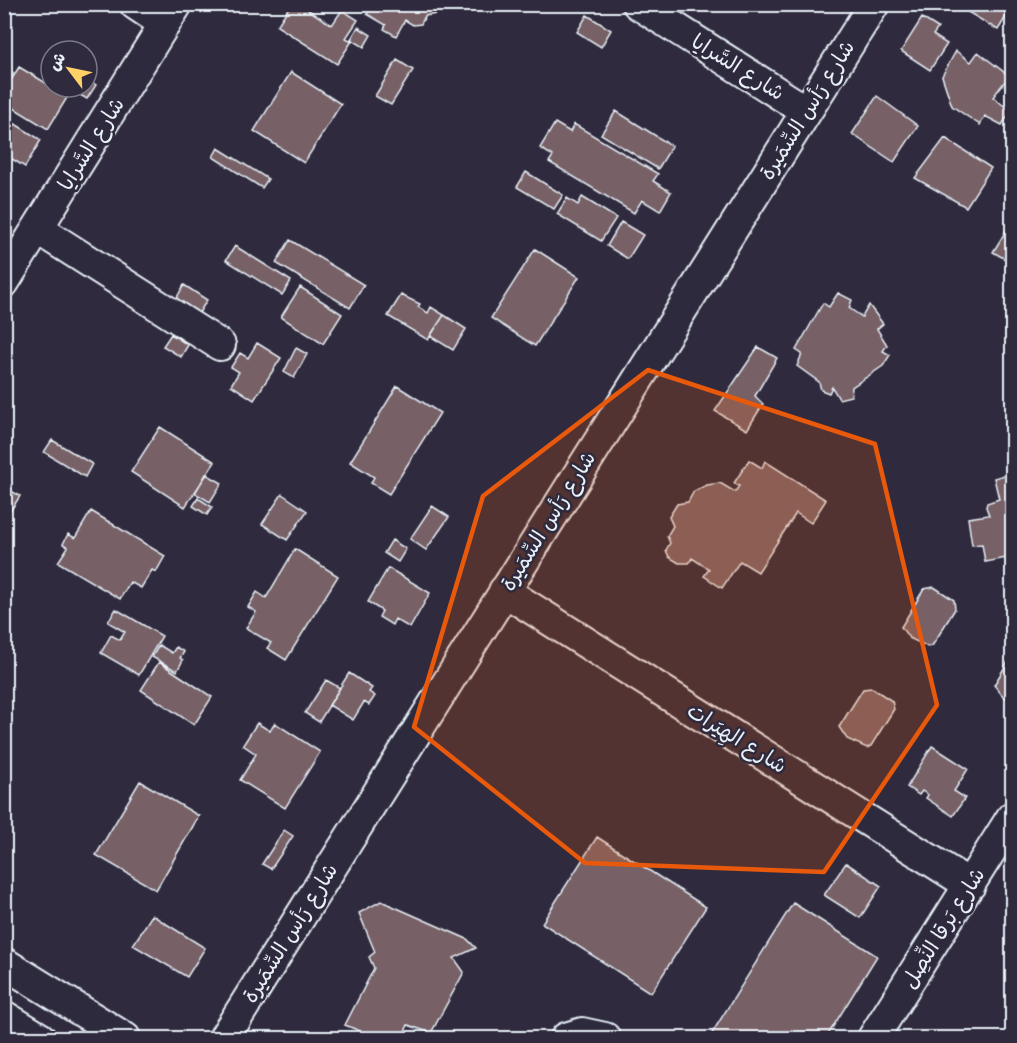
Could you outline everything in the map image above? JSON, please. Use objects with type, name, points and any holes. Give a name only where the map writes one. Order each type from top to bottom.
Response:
[{"type":"street","points":[[135,4],[171,14]]},
{"type":"street","name":"شارع السَّرايا","points":[[639,4],[806,111]]},
{"type":"street","name":"شارع رَأس السِّمَيرة","points":[[224,1038],[874,4]]},
{"type":"street","name":"شارع السَّرايا","points":[[4,282],[171,14]]},
{"type":"street","points":[[38,229],[220,345]]},
{"type":"street","name":"شارع الهِيَرات","points":[[504,591],[970,885]]},
{"type":"street","name":"شارع بَرقا النِّصِل","points":[[873,1038],[1012,817]]},
{"type":"street","points":[[4,963],[125,1038]]},
{"type":"street","points":[[4,1016],[40,1038]]},
{"type":"street","points":[[566,1038],[582,1033],[605,1038]]},
{"type":"highlighted area","points":[[648,370],[875,444],[937,705],[824,872],[585,863],[414,727],[483,496]]},
{"type":"building","points":[[291,4],[299,4],[332,25],[342,10],[358,20],[346,38],[352,41],[337,64],[277,26]]},
{"type":"building","points":[[372,4],[441,4],[441,6],[436,14],[425,16],[421,24],[413,25],[405,20],[396,36],[384,29],[386,25],[367,14]]},
{"type":"building","points":[[963,4],[1012,4],[1012,7],[998,30],[961,8]]},
{"type":"building","points":[[587,15],[611,30],[601,47],[577,32]]},
{"type":"building","points":[[922,18],[938,28],[933,35],[947,44],[930,70],[901,51]]},
{"type":"building","points":[[358,27],[371,35],[364,47],[351,39]]},
{"type":"building","points":[[956,51],[971,62],[978,52],[1009,76],[993,97],[1011,111],[1002,125],[985,116],[980,125],[952,106],[942,76]]},
{"type":"building","points":[[397,60],[413,70],[391,105],[375,96]]},
{"type":"building","points":[[4,67],[15,74],[4,91]]},
{"type":"building","points":[[19,67],[39,79],[39,99],[66,99],[48,129],[4,102],[4,91]]},
{"type":"building","points":[[291,72],[341,104],[304,163],[254,131]]},
{"type":"building","points":[[877,96],[918,126],[894,162],[852,134]]},
{"type":"building","points":[[616,111],[672,146],[658,169],[601,134]]},
{"type":"building","points":[[4,117],[41,140],[25,167],[4,154]]},
{"type":"building","points":[[555,123],[570,132],[574,124],[658,174],[653,181],[671,192],[660,211],[642,200],[634,213],[549,162],[553,156],[540,148]]},
{"type":"building","points":[[945,138],[991,168],[966,207],[915,178]]},
{"type":"building","points":[[218,148],[268,179],[262,188],[213,157]]},
{"type":"building","points":[[526,172],[563,195],[554,209],[517,187]]},
{"type":"building","points":[[582,197],[616,218],[601,241],[557,214],[567,198],[578,205]]},
{"type":"building","points":[[1012,221],[1012,263],[993,252]]},
{"type":"building","points":[[621,222],[643,235],[628,259],[607,246]]},
{"type":"building","points":[[290,240],[364,285],[350,308],[276,263]]},
{"type":"building","points":[[235,246],[291,281],[282,295],[226,260]]},
{"type":"building","points":[[535,249],[579,277],[535,346],[491,318]]},
{"type":"building","points":[[184,285],[207,300],[199,313],[176,299]]},
{"type":"building","points":[[300,287],[342,314],[323,344],[281,317]]},
{"type":"building","points":[[838,293],[852,300],[849,308],[862,317],[869,305],[883,324],[877,329],[887,345],[883,351],[890,355],[883,366],[852,387],[851,396],[839,399],[832,387],[829,393],[821,390],[819,382],[797,366],[802,354],[796,350],[823,303],[829,307]]},
{"type":"building","points":[[401,295],[420,304],[418,307],[428,313],[431,307],[444,315],[428,340],[388,316]]},
{"type":"building","points":[[444,315],[466,329],[453,350],[430,336]]},
{"type":"building","points":[[171,334],[188,345],[181,357],[163,346]]},
{"type":"building","points":[[257,343],[281,358],[254,400],[231,385],[239,372],[231,367],[240,353],[248,358]]},
{"type":"building","points":[[758,347],[777,358],[755,396],[763,404],[747,430],[715,411]]},
{"type":"building","points":[[296,348],[307,354],[294,378],[284,372]]},
{"type":"building","points":[[397,386],[440,413],[389,494],[371,483],[374,477],[350,462]]},
{"type":"building","points":[[160,427],[215,462],[185,507],[131,472]]},
{"type":"building","points":[[52,440],[92,464],[85,477],[44,452]]},
{"type":"building","points":[[749,460],[762,468],[765,461],[826,500],[811,523],[796,513],[758,572],[740,561],[722,588],[704,576],[709,569],[692,558],[689,563],[679,563],[669,557],[666,550],[670,543],[667,536],[673,526],[669,517],[677,504],[688,502],[694,491],[707,485],[720,483],[735,492],[739,486],[734,483]]},
{"type":"building","points":[[1012,473],[1012,557],[985,562],[982,544],[972,545],[968,518],[989,515],[987,503],[999,499],[994,478]]},
{"type":"building","points":[[206,474],[222,483],[210,502],[195,493]]},
{"type":"building","points":[[11,491],[20,496],[11,510],[4,507],[4,503]]},
{"type":"building","points":[[282,494],[307,511],[287,540],[262,524]]},
{"type":"building","points":[[198,498],[212,507],[207,515],[193,506]]},
{"type":"building","points":[[432,506],[449,517],[426,550],[410,539]]},
{"type":"building","points":[[91,511],[165,556],[156,572],[152,570],[141,588],[130,582],[120,599],[58,562],[68,547],[63,544],[68,534],[75,538]]},
{"type":"building","points":[[392,540],[406,549],[398,562],[384,553]]},
{"type":"building","points":[[295,549],[338,576],[286,660],[267,648],[271,643],[246,628],[256,612],[248,607],[257,592],[266,598]]},
{"type":"building","points":[[388,568],[430,593],[410,628],[395,619],[392,625],[379,617],[382,611],[368,602]]},
{"type":"building","points":[[934,587],[954,600],[955,609],[932,646],[928,647],[909,638],[901,627],[924,589]]},
{"type":"building","points":[[116,609],[162,636],[139,675],[101,653],[111,635],[120,640],[125,632],[108,622]]},
{"type":"building","points":[[159,645],[172,653],[176,647],[184,652],[180,658],[183,660],[177,671],[152,657]]},
{"type":"building","points":[[1012,655],[1012,702],[1003,696],[994,685]]},
{"type":"building","points":[[159,662],[212,697],[194,725],[141,690]]},
{"type":"building","points":[[349,673],[372,688],[369,692],[375,696],[369,705],[364,702],[353,720],[329,705]]},
{"type":"building","points":[[326,680],[340,688],[319,722],[305,713]]},
{"type":"building","points":[[872,688],[892,701],[894,709],[871,746],[867,748],[847,739],[839,727],[863,689]]},
{"type":"building","points":[[257,723],[270,731],[275,723],[320,752],[285,808],[240,780],[256,754],[243,745]]},
{"type":"building","points":[[932,746],[968,769],[954,791],[965,798],[953,816],[926,798],[928,795],[922,791],[919,795],[907,787]]},
{"type":"building","points":[[140,781],[199,816],[156,890],[96,855]]},
{"type":"building","points":[[284,830],[293,836],[271,869],[262,864]]},
{"type":"building","points":[[597,837],[706,907],[651,993],[542,923]]},
{"type":"building","points":[[846,863],[881,886],[860,918],[824,895]]},
{"type":"building","points":[[381,901],[467,939],[476,948],[454,958],[464,972],[431,1033],[408,1025],[402,1038],[377,1038],[345,1025],[374,968],[369,957],[375,952],[359,913]]},
{"type":"building","points":[[793,903],[877,956],[826,1038],[709,1038]]},
{"type":"building","points":[[152,915],[205,948],[187,977],[133,945]]}]
